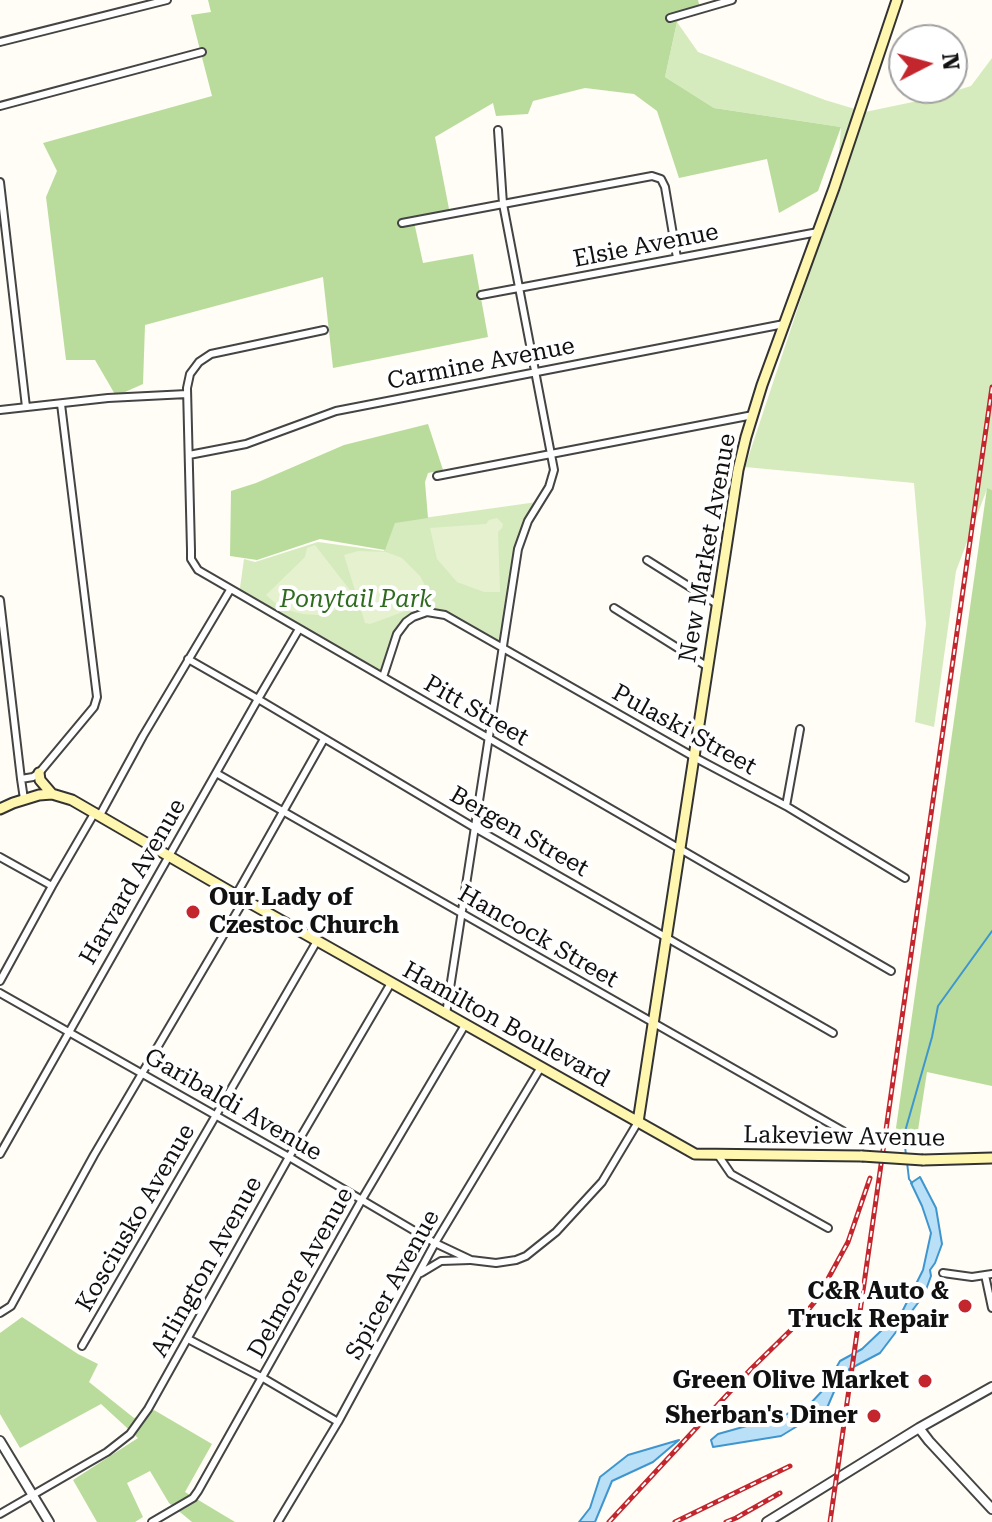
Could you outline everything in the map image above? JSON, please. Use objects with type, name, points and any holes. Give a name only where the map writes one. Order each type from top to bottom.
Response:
[{"type":"main road","name":"New Market Avenue","points":[[638,1122],[738,470],[753,415],[897,0]]},
{"type":"main road","points":[[39,773],[40,780],[52,794]]},
{"type":"main road","name":"Hamilton Boulevard","points":[[52,794],[72,800],[98,814],[240,898],[695,1154]]},
{"type":"main road","points":[[0,809],[24,799],[52,794]]},
{"type":"main road","name":"Lakeview Avenue","points":[[695,1154],[923,1160],[992,1158]]},
{"type":"street","points":[[0,42],[167,0]]},
{"type":"street","points":[[670,18],[732,0]]},
{"type":"street","points":[[0,106],[202,52]]},
{"type":"street","points":[[446,1014],[518,549],[528,521],[552,480],[554,470],[503,204],[498,130]]},
{"type":"street","points":[[402,223],[647,176],[661,179],[666,191],[677,258]]},
{"type":"street","points":[[0,182],[26,407]]},
{"type":"street","name":"Elsie Avenue","points":[[481,295],[818,232]]},
{"type":"street","name":"Carmine Avenue","points":[[189,455],[246,444],[336,411],[784,324]]},
{"type":"street","points":[[1,410],[108,398],[187,394],[190,374],[205,357],[324,330]]},
{"type":"street","name":"Pitt Street","points":[[187,394],[191,559],[198,570],[891,971]]},
{"type":"street","points":[[21,779],[39,773],[94,707],[97,697],[61,404]]},
{"type":"street","points":[[437,476],[753,415]]},
{"type":"street","points":[[647,560],[717,604]]},
{"type":"street","points":[[0,981],[52,886],[230,590]]},
{"type":"street","points":[[0,600],[24,799]]},
{"type":"street","points":[[614,608],[708,667]]},
{"type":"street","name":"Pulaski Street","points":[[383,677],[397,634],[406,622],[427,612],[445,615],[786,806],[905,878]]},
{"type":"street","name":"Harvard Avenue","points":[[0,1154],[299,629]]},
{"type":"street","name":"Bergen Street","points":[[188,659],[833,1033]]},
{"type":"street","points":[[786,806],[800,729]]},
{"type":"street","points":[[0,1313],[11,1306],[240,898],[324,739]]},
{"type":"street","name":"Hancock Street","points":[[216,773],[843,1131]]},
{"type":"street","points":[[0,857],[52,886]]},
{"type":"street","name":"Kosciusko Avenue","points":[[82,1346],[317,941]]},
{"type":"street","name":"Arlington Avenue","points":[[0,1514],[107,1452],[130,1434],[148,1409],[391,983]]},
{"type":"street","name":"Garibaldi Avenue","points":[[0,993],[435,1243],[471,1260]]},
{"type":"street","name":"Delmore Avenue","points":[[152,1522],[193,1498],[361,1201],[465,1025]]},
{"type":"street","name":"Spicer Avenue","points":[[278,1522],[338,1422],[435,1243],[541,1067]]},
{"type":"street","points":[[418,1275],[441,1261],[496,1263],[526,1256],[556,1232],[602,1182],[638,1122]]},
{"type":"street","points":[[718,1155],[731,1174],[828,1228]]},
{"type":"street","points":[[943,1273],[972,1277],[988,1274],[992,1308]]},
{"type":"street","points":[[188,1339],[338,1422]]},
{"type":"street","points":[[767,1522],[919,1428],[992,1387]]},
{"type":"street","points":[[919,1428],[992,1509]]},
{"type":"street","points":[[0,1441],[49,1522]]},
{"type":"green space","points":[[208,0],[698,0],[700,8],[677,22],[665,77],[714,108],[841,127],[818,191],[779,213],[767,159],[679,178],[657,111],[634,94],[585,88],[533,101],[528,114],[496,116],[493,103],[435,137],[450,214],[414,222],[423,263],[473,254],[488,337],[333,368],[323,277],[145,325],[143,384],[116,396],[95,360],[66,360],[46,197],[57,171],[43,143],[212,96],[191,15],[211,12]]},
{"type":"green space","points":[[677,22],[698,52],[865,112],[903,104],[968,104],[968,87],[992,58],[992,490],[987,489],[956,571],[934,727],[915,722],[926,624],[914,483],[745,467],[836,193],[841,127],[714,108],[665,77]]},
{"type":"green space","points":[[428,424],[443,470],[428,473],[425,482],[428,518],[395,523],[385,550],[320,539],[257,560],[230,556],[231,491],[344,445]]},
{"type":"green space","points":[[987,488],[992,490],[992,1086],[927,1072],[916,1143],[894,1142]]},
{"type":"green space","name":"Ponytail Park","points":[[537,502],[514,566],[502,647],[437,612],[404,624],[386,677],[239,595],[244,559],[255,562],[318,542],[384,551],[395,522]]},
{"type":"green space","points":[[497,518],[503,524],[498,532],[500,592],[484,592],[457,582],[437,559],[430,528],[486,524]]},
{"type":"green space","points":[[315,545],[353,594],[346,605],[331,612],[317,615],[287,610],[266,595],[305,557],[307,548]]},
{"type":"green space","points":[[358,551],[386,552],[402,558],[420,576],[433,601],[370,624],[365,623],[344,555]]},
{"type":"green space","points":[[22,1317],[98,1364],[89,1382],[134,1418],[154,1410],[212,1444],[185,1492],[235,1522],[192,1522],[169,1503],[150,1471],[127,1483],[143,1517],[135,1522],[97,1522],[73,1480],[138,1438],[101,1404],[20,1448],[0,1414],[0,1333]]},
{"type":"water","points":[[920,1177],[936,1208],[942,1244],[930,1270],[924,1295],[880,1353],[842,1373],[827,1408],[781,1436],[713,1447],[711,1440],[718,1434],[809,1405],[824,1389],[840,1361],[862,1349],[903,1310],[923,1270],[931,1233],[911,1183]]},
{"type":"water","points":[[679,1440],[653,1462],[612,1481],[595,1522],[579,1522],[590,1508],[600,1477],[628,1455]]},
{"type":"waterway","points":[[906,1156],[904,1135],[938,1006],[992,931]]},
{"type":"waterway","points":[[907,1162],[912,1183]]},
{"type":"railway","points":[[830,1522],[992,387]]},
{"type":"railway","points":[[609,1522],[817,1299],[848,1242],[870,1178]]},
{"type":"railway","points":[[675,1522],[790,1466]]},
{"type":"railway","points":[[726,1522],[780,1493]]},
{"type":"place","name":"Our Lady of Czestoc Church","points":[[193,912]]},
{"type":"place","name":"C&R Auto & Truck Repair","points":[[965,1306]]},
{"type":"place","name":"Green Olive Market","points":[[925,1381]]},
{"type":"place","name":"Sherban's Diner","points":[[874,1416]]}]
